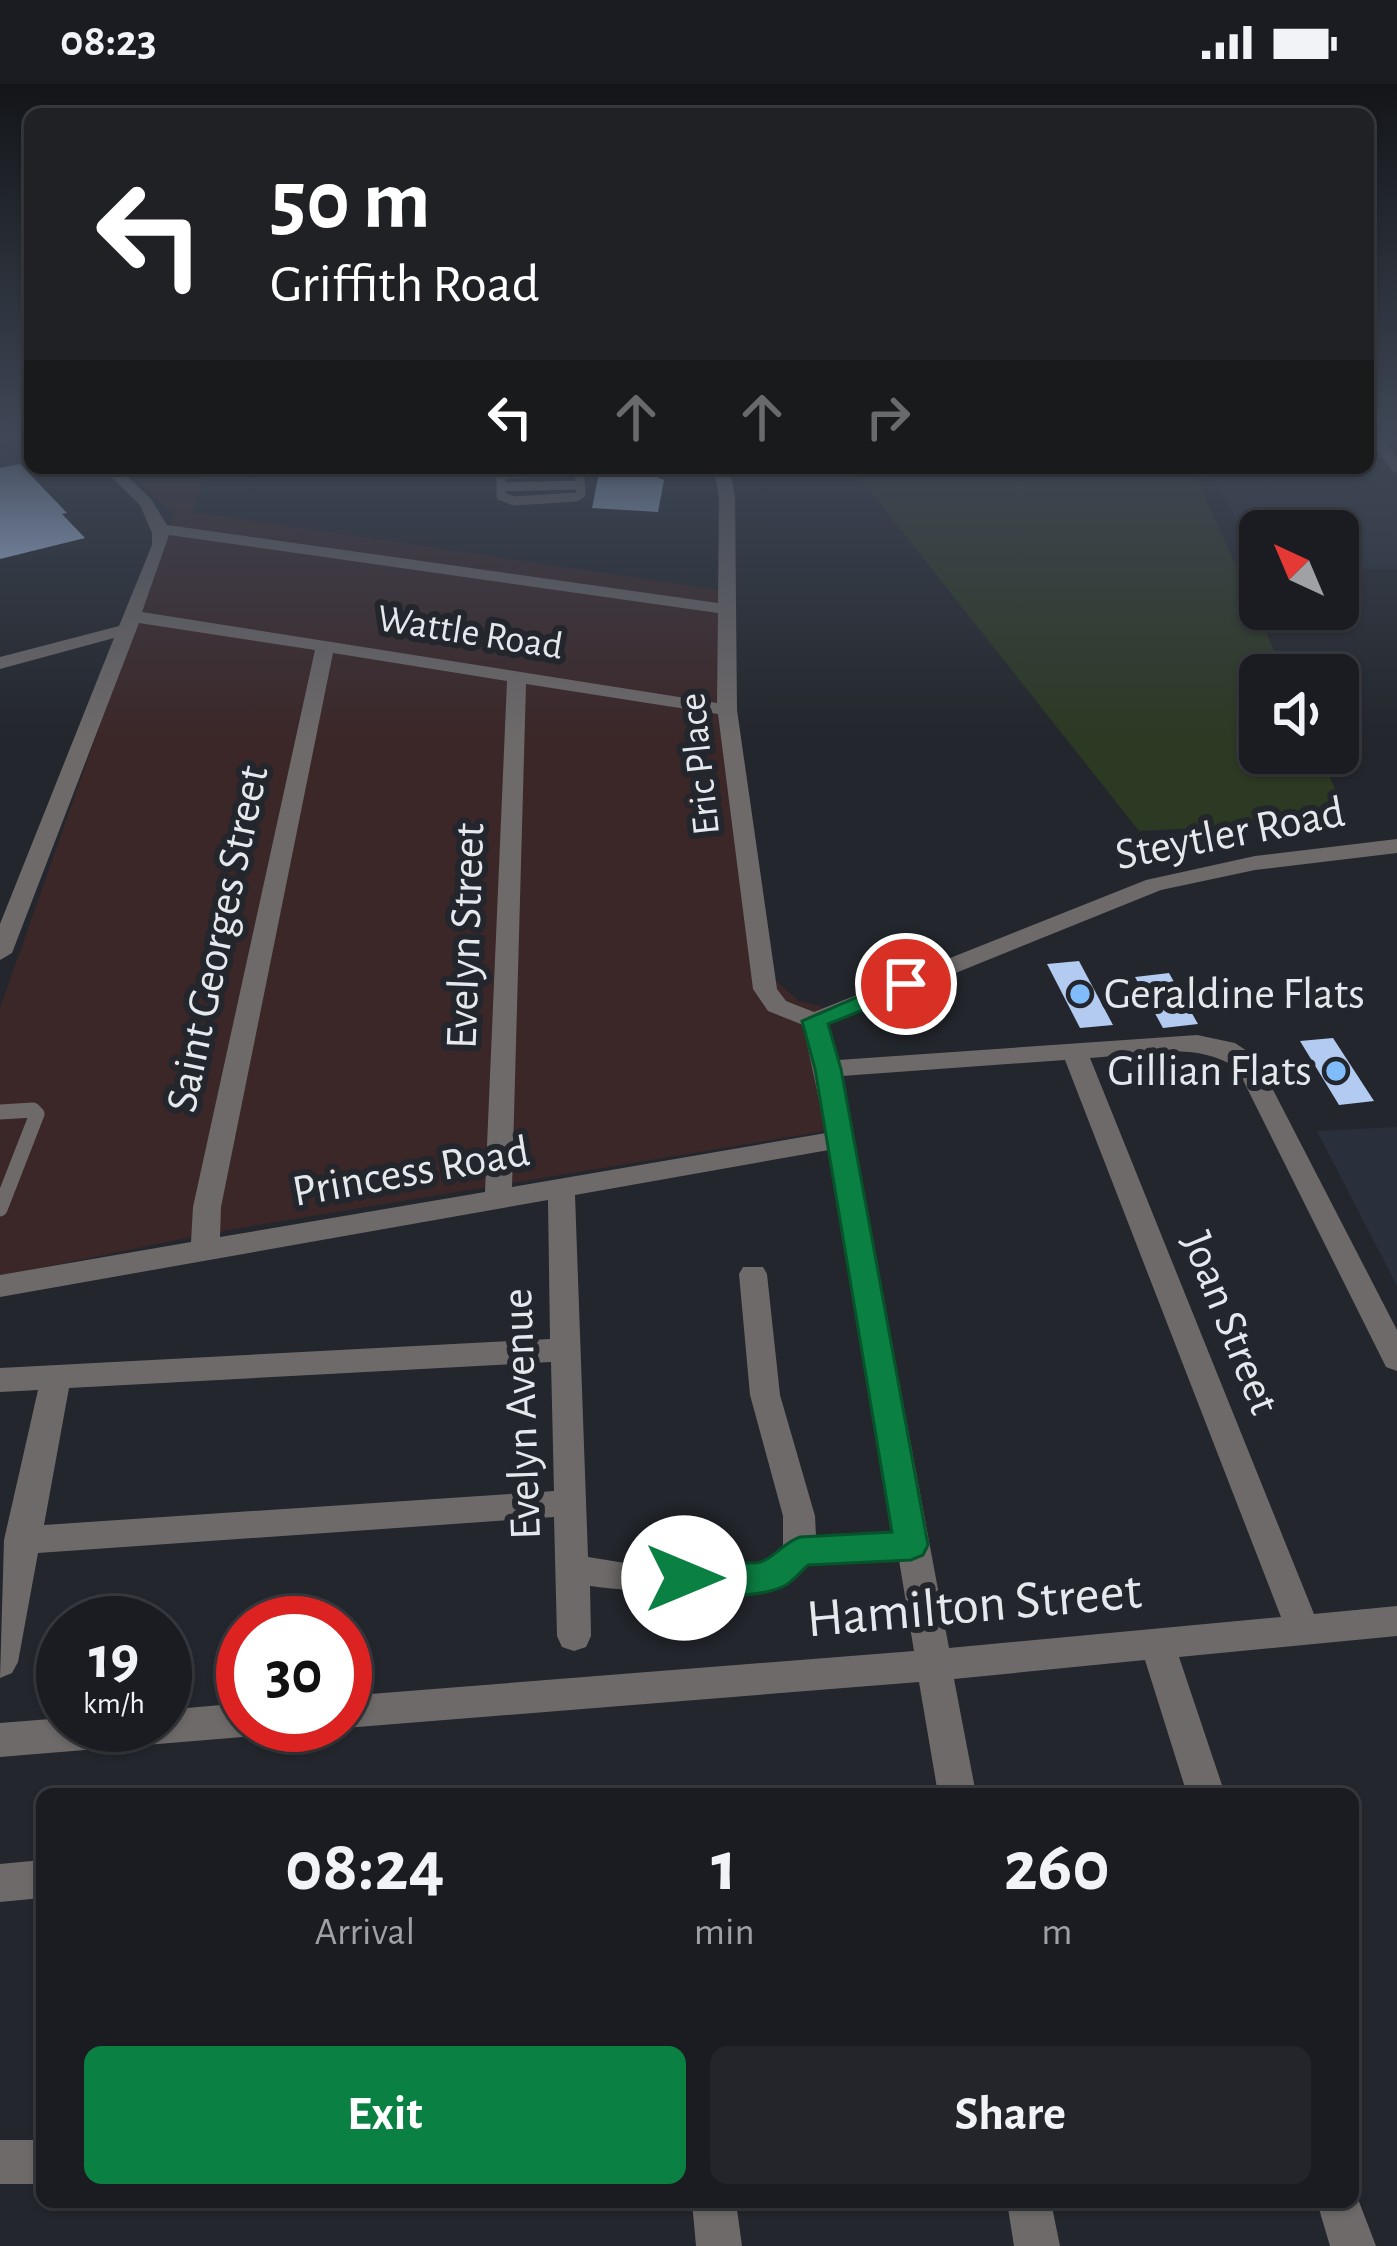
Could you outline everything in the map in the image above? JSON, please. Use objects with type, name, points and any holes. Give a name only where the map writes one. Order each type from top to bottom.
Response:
[{"type":"street","points":[[1,949],[161,537]]},
{"type":"street","points":[[218,537],[725,609]]},
{"type":"street","name":"Eric Place","points":[[726,537],[727,710],[765,989],[777,1006],[814,1021]]},
{"type":"street","points":[[0,662],[128,623]]},
{"type":"street","name":"Wattle Road","points":[[128,623],[325,646],[727,710]]},
{"type":"street","name":"Saint Georges Street","points":[[205,1250],[208,1207],[325,646]]},
{"type":"street","name":"Evelyn Street","points":[[498,1198],[517,677]]},
{"type":"street","name":"Steytler Road","points":[[814,1021],[1154,885],[1255,863],[1397,846]]},
{"type":"street","points":[[814,1021],[828,1069],[955,1788]]},
{"type":"street","points":[[828,1069],[1197,1043],[1237,1055],[1247,1063],[1397,1359]]},
{"type":"street","name":"Joan Street","points":[[1074,1050],[1303,1630]]},
{"type":"street","name":"Princess Road","points":[[0,1286],[837,1140]]},
{"type":"street","name":"Evelyn Avenue","points":[[561,1188],[574,1636]]},
{"type":"street","points":[[753,1274],[765,1395],[799,1516],[800,1551]]},
{"type":"street","points":[[0,1380],[565,1350]]},
{"type":"street","points":[[0,1662],[56,1377]]},
{"type":"street","points":[[21,1540],[568,1503]]},
{"type":"street","points":[[571,1568],[625,1577],[756,1577],[776,1574],[800,1551],[911,1545]]},
{"type":"street","name":"Hamilton Street","points":[[372,1710],[934,1665],[1397,1621]]},
{"type":"street","points":[[1157,1644],[1204,1788]]},
{"type":"street","points":[[0,1740],[216,1722]]},
{"type":"street","points":[[0,1883],[36,1880]]},
{"type":"street","points":[[0,2162],[36,2162]]},
{"type":"street","points":[[715,2208],[719,2246]]},
{"type":"street","points":[[1030,2208],[1037,2246]]},
{"type":"street","points":[[1341,2208],[1353,2246]]},
{"type":"lane","points":[[0,1112],[33,1110],[37,1114],[0,1209]]},
{"type":"shaded area","points":[[166,537],[360,537],[726,591],[760,967],[799,1001],[821,1006],[831,1130],[217,1232],[0,1276],[0,1008]]},
{"type":"shaded area","points":[[1359,537],[1397,537],[1397,569],[1359,569]]},
{"type":"shaded area","points":[[1397,1127],[1397,1286],[1317,1131]]},
{"type":"green space","points":[[906,537],[1223,537],[1239,573],[1239,630],[1265,630],[1276,654],[1239,654],[1239,774],[1328,774],[1349,820],[1139,831]]},
{"type":"building","points":[[0,537],[85,538],[0,559]]},
{"type":"building","name":"Geraldine Flats","points":[[1079,961],[1113,1025],[1080,1028],[1047,964]]},
{"type":"building","points":[[1169,973],[1198,1024],[1163,1028],[1135,977]]},
{"type":"building","name":"Gillian Flats","points":[[1333,1038],[1374,1101],[1339,1105],[1300,1041]]},
{"type":"place","name":"Geraldine Flats","points":[[1080,994]]},
{"type":"place","name":"Gillian Flats","points":[[1336,1071]]},
{"type":"route","points":[[684,1578],[776,1574],[800,1551],[911,1545],[839,1155],[828,1069],[814,1021],[906,984]]}]
